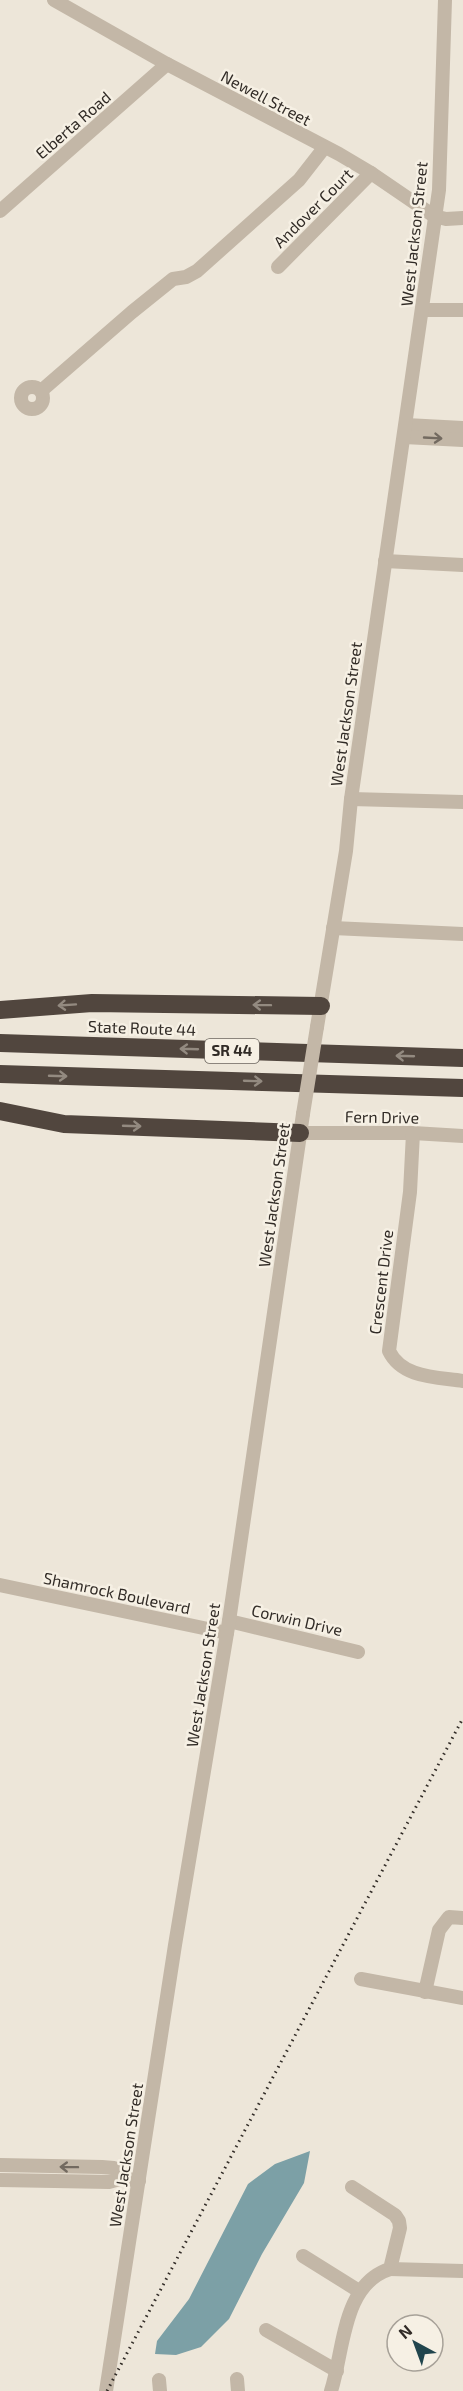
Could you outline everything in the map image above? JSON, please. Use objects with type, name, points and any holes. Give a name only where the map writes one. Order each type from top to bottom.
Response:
[{"type":"highway","points":[[0,1010],[92,1003],[321,1006]]},
{"type":"highway","name":"State Route 44","points":[[0,1043],[463,1058]]},
{"type":"highway","name":"SR 44","points":[[0,1074],[463,1088]]},
{"type":"highway","points":[[0,1111],[64,1124],[300,1133]]},
{"type":"street","name":"Newell Street","points":[[54,0],[167,64],[371,173],[434,216]]},
{"type":"street","name":"West Jackson Street","points":[[106,2391],[175,1945],[228,1627],[300,1133],[346,851],[384,561],[423,310],[439,190],[445,0]]},
{"type":"street","name":"Elberta Road","points":[[0,211],[167,64]]},
{"type":"street","points":[[41,391],[173,279],[186,277],[197,270],[299,180],[324,148]]},
{"type":"street","name":"Andover Court","points":[[278,267],[371,173]]},
{"type":"street","points":[[434,216],[446,219],[463,218]]},
{"type":"street","points":[[423,310],[463,310]]},
{"type":"street","points":[[405,431],[463,428]]},
{"type":"street","points":[[405,431],[463,440]]},
{"type":"street","points":[[384,561],[463,565]]},
{"type":"street","points":[[351,799],[463,801]]},
{"type":"street","points":[[333,928],[463,934]]},
{"type":"street","name":"Fern Drive","points":[[300,1133],[413,1133],[463,1136]]},
{"type":"street","name":"Crescent Drive","points":[[413,1133],[410,1192],[389,1351],[399,1367],[410,1372],[463,1381]]},
{"type":"street","name":"Shamrock Boulevard","points":[[0,1585],[228,1627]]},
{"type":"street","name":"Corwin Drive","points":[[228,1627],[358,1652]]},
{"type":"street","points":[[425,1992],[439,1930],[449,1917],[463,1918]]},
{"type":"street","points":[[361,1979],[463,1998]]},
{"type":"street","points":[[0,2165],[114,2168],[123,2178]]},
{"type":"street","points":[[0,2180],[109,2182],[123,2178],[139,2181]]},
{"type":"street","points":[[351,2187],[395,2215],[399,2222],[400,2228],[390,2269]]},
{"type":"street","points":[[303,2256],[359,2291]]},
{"type":"street","points":[[331,2391],[347,2327],[359,2291],[377,2273],[390,2269],[463,2271]]},
{"type":"street","points":[[266,2330],[336,2371]]},
{"type":"water","points":[[310,2151],[304,2183],[262,2254],[229,2319],[201,2347],[176,2355],[155,2354],[157,2341],[189,2299],[248,2184],[275,2164]]},
{"type":"railway","points":[[107,2391],[463,1718]]}]
